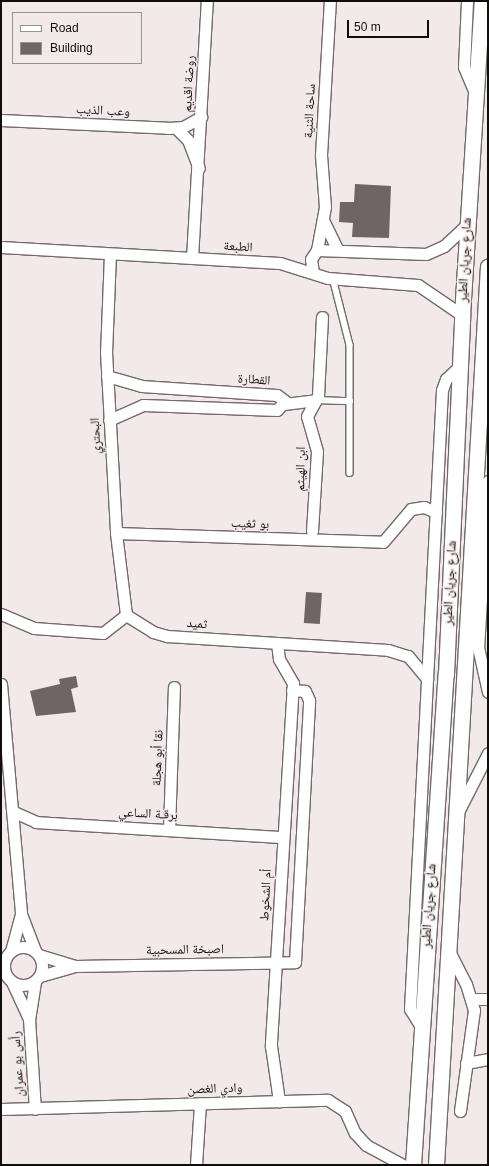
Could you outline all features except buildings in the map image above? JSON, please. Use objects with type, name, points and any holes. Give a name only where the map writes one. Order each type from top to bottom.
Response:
[{"type":"street","name":"روضة اقديم","points":[[192,258],[200,168],[207,1]]},
{"type":"street","name":"ساحة الثنية","points":[[313,272],[311,259],[317,250],[324,222],[322,147],[330,1]]},
{"type":"street","points":[[466,1],[464,67],[475,93]]},
{"type":"street","name":"شارع جريان الطير","points":[[413,1165],[420,1025],[423,893],[446,674],[462,315],[482,1]]},
{"type":"street","name":"وعب الذيب","points":[[1,120],[176,128],[201,117]]},
{"type":"street","name":"روضة اقديم","points":[[176,128],[188,140],[200,168]]},
{"type":"street","name":"ساحة الثنية","points":[[324,222],[337,249]]},
{"type":"street","points":[[317,250],[337,249],[426,254],[444,246],[468,224]]},
{"type":"street","name":"الطبعة","points":[[1,247],[280,263],[333,278],[418,285],[462,315]]},
{"type":"street","name":"البحتري","points":[[110,254],[107,376],[116,533],[126,615]]},
{"type":"street","points":[[465,275],[488,272]]},
{"type":"street","name":"شارع جريان الطير","points":[[436,1165],[454,820],[488,272]]},
{"type":"street","name":"ابن الهيثم","points":[[312,531],[318,451],[307,416],[316,400],[322,318]]},
{"type":"street","points":[[423,893],[427,679],[442,390],[446,379],[460,366]]},
{"type":"street","name":"القطارة","points":[[107,376],[141,386],[277,395],[283,398],[284,404]]},
{"type":"street","points":[[109,420],[142,405],[277,410],[284,404],[316,400]]},
{"type":"street","points":[[488,481],[485,564],[478,647],[488,692]]},
{"type":"street","name":"بو ثغيب","points":[[116,533],[383,542],[411,509],[424,507],[436,512]]},
{"type":"street","points":[[1,614],[34,628],[100,633],[108,631],[119,617],[126,615]]},
{"type":"street","name":"ثميد","points":[[126,615],[161,635],[388,650],[408,656]]},
{"type":"street","name":"أم الشخوط","points":[[277,643],[279,659],[292,678],[291,722],[271,1046],[279,1101]]},
{"type":"street","points":[[427,679],[408,656],[429,644]]},
{"type":"street","points":[[1,684],[14,812],[21,914],[43,966],[37,979],[23,985],[8,979],[4,966],[6,955],[21,914]]},
{"type":"street","name":"نقا أبو هجلة","points":[[169,829],[174,688]]},
{"type":"street","points":[[286,797],[304,798],[309,696],[305,691],[292,690]]},
{"type":"street","points":[[291,722],[308,722]]},
{"type":"street","points":[[1,760],[8,749]]},
{"type":"street","name":"شارع جريان الطير","points":[[454,820],[488,753]]},
{"type":"street","points":[[1,777],[11,786]]},
{"type":"street","name":"اصبخة المسحبية","points":[[37,979],[75,966],[295,962],[304,798]]},
{"type":"street","name":"برقـة الساعي","points":[[14,812],[36,822],[284,837]]},
{"type":"street","points":[[6,955],[26,947],[37,953]]},
{"type":"street","points":[[448,948],[472,999],[474,1028],[466,1063],[460,1111]]},
{"type":"street","name":"اصبخة المسحبية","points":[[37,953],[75,966]]},
{"type":"street","name":"رأس بو عمران","points":[[8,979],[29,1018]]},
{"type":"street","name":"رأس بو عمران","points":[[35,1108],[29,1018],[37,979]]},
{"type":"street","points":[[472,999],[488,999]]},
{"type":"street","points":[[466,1063],[488,1059]]},
{"type":"street","name":"وادي الغصن","points":[[1,1109],[279,1101],[334,1102],[345,1111],[360,1139],[403,1165]]},
{"type":"street","points":[[196,1165],[200,1103]]},
{"type":"lane","points":[[333,278],[350,345],[350,474]]},
{"type":"lane","points":[[316,400],[350,401]]}]
